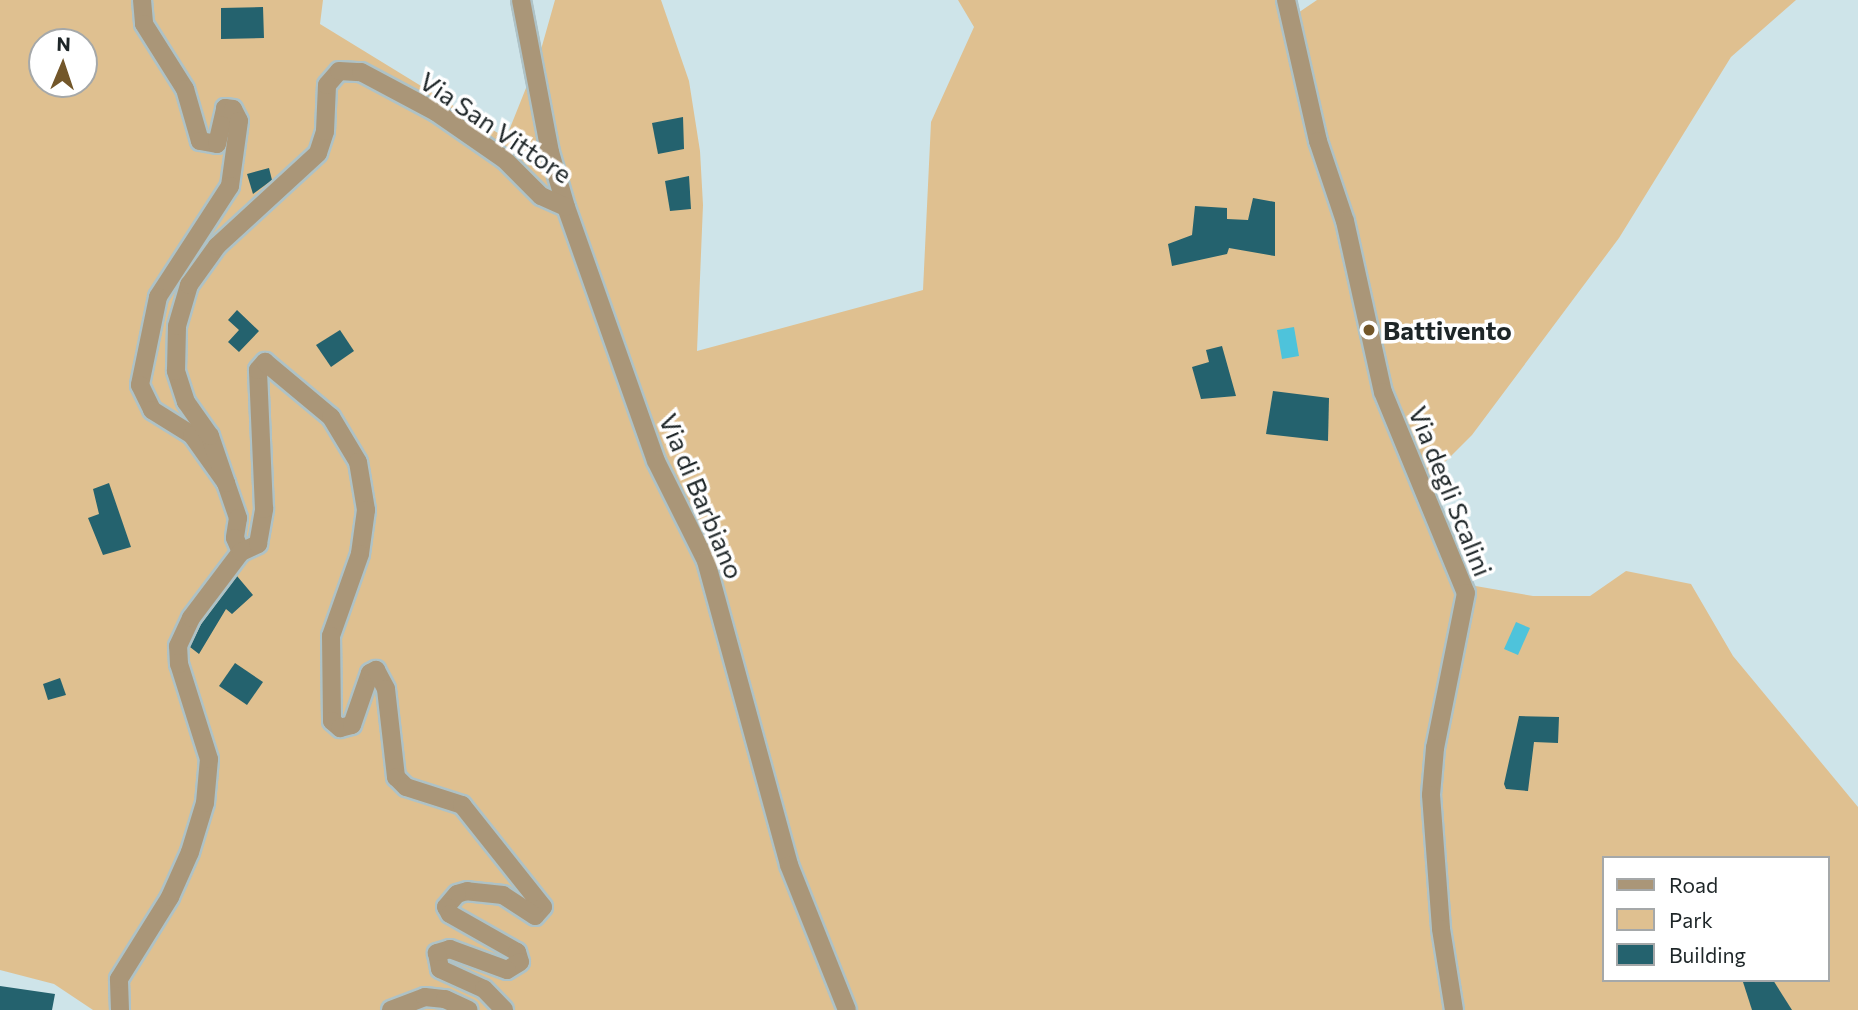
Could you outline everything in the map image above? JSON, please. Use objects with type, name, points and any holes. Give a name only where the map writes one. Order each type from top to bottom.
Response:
[{"type":"street","name":"Via San Vittore","points":[[142,0],[144,24],[185,89],[200,141],[217,144],[225,108],[233,109],[239,121],[230,186],[158,297],[140,385],[152,410],[192,435],[226,483]]},
{"type":"street","name":"Via di Barbiano","points":[[521,0],[550,152],[566,207],[656,461],[706,561],[789,865],[847,1010]]},
{"type":"street","name":"Via degli Scalini","points":[[1286,0],[1318,141],[1345,221],[1383,392],[1466,593],[1435,748],[1431,795],[1441,929],[1454,1010]]},
{"type":"street","name":"Via San Vittore","points":[[241,552],[234,538],[238,518],[226,483],[209,436],[186,401],[176,371],[177,326],[189,285],[217,246],[318,153],[325,131],[327,85],[339,71],[361,72],[436,112],[504,159],[541,197],[566,207]]},
{"type":"street","points":[[120,1010],[119,979],[170,897],[205,803],[209,759],[179,664],[178,646],[191,618],[241,552],[257,544],[264,509],[258,370],[265,362],[331,417],[358,462],[366,510],[360,554],[331,636],[332,721],[340,728],[352,724],[369,673],[376,670],[386,690],[396,777],[406,787],[462,806],[543,907],[535,916],[503,895],[467,891],[457,894],[446,907],[450,914],[517,952],[520,962],[507,970],[450,949],[437,953],[440,969],[484,989],[503,1010]]},
{"type":"street","points":[[391,1010],[425,997],[445,999],[469,1010]]},
{"type":"green space","points":[[0,0],[323,0],[320,24],[506,138],[540,53],[555,0],[661,0],[689,81],[700,151],[703,205],[697,351],[923,290],[931,122],[974,27],[958,0],[1285,0],[1289,19],[1317,0],[1796,0],[1731,57],[1619,238],[1472,435],[1420,487],[1464,584],[1533,596],[1590,596],[1626,571],[1691,584],[1733,656],[1858,807],[1858,1010],[93,1010],[54,984],[0,970]]},
{"type":"water","points":[[1294,327],[1299,356],[1282,359],[1277,330]]},
{"type":"water","points":[[1516,622],[1530,628],[1518,655],[1504,649]]},
{"type":"building","points":[[263,7],[264,38],[221,39],[221,8]]},
{"type":"building","points":[[683,117],[684,149],[658,154],[652,123]]},
{"type":"building","points":[[269,168],[272,180],[253,194],[247,174]]},
{"type":"building","points":[[689,176],[691,209],[670,211],[665,181]]},
{"type":"building","points":[[1253,198],[1275,202],[1275,256],[1229,248],[1227,254],[1172,266],[1168,244],[1192,235],[1195,206],[1227,208],[1227,219],[1248,220]]},
{"type":"building","points":[[237,310],[259,331],[239,352],[228,342],[239,330],[228,320]]},
{"type":"building","points":[[340,330],[354,351],[331,367],[316,345]]},
{"type":"building","points":[[1222,346],[1236,396],[1201,399],[1192,367],[1209,362],[1206,350]]},
{"type":"building","points":[[1273,391],[1329,398],[1328,441],[1266,434]]},
{"type":"building","points":[[109,483],[131,547],[103,555],[88,518],[99,514],[93,489]]},
{"type":"building","points":[[237,576],[253,595],[232,614],[226,609],[199,654],[190,647],[201,624]]},
{"type":"building","points":[[235,663],[263,682],[247,705],[219,686]]},
{"type":"building","points":[[60,678],[66,695],[48,700],[43,684]]},
{"type":"building","points":[[1519,716],[1559,717],[1558,743],[1534,742],[1528,791],[1506,789],[1504,784]]},
{"type":"building","points":[[1743,982],[1774,982],[1792,1010],[1752,1010]]},
{"type":"building","points":[[0,986],[55,994],[52,1010],[0,1010]]},
{"type":"place","name":"Battivento","points":[[1369,330]]}]
